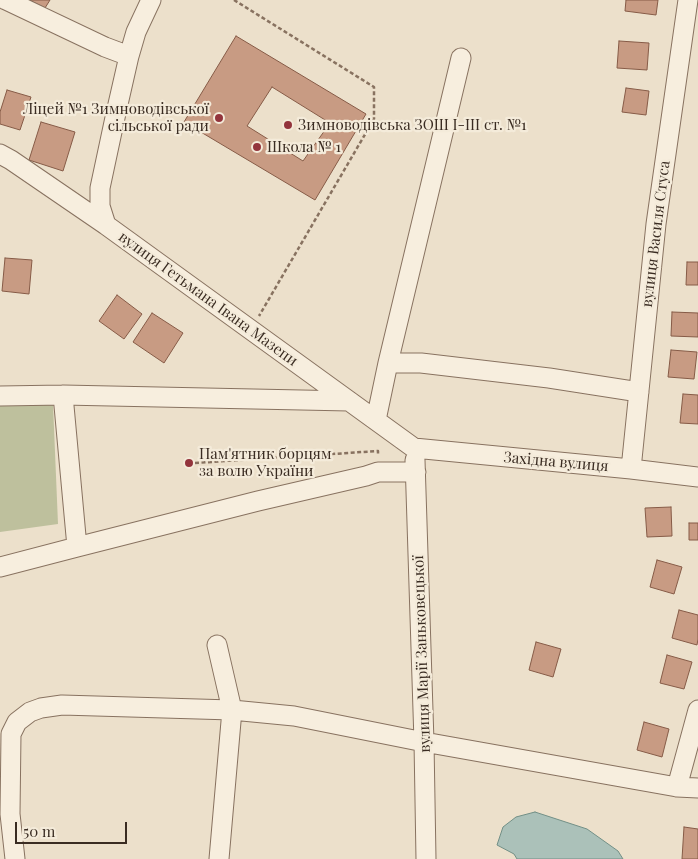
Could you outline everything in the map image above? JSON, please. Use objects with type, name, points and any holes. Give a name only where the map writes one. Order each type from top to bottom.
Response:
[{"type":"street","points":[[6,0],[105,47],[129,56]]},
{"type":"street","points":[[106,225],[100,206],[100,188],[129,56],[136,32],[151,0]]},
{"type":"street","name":"вулиця Василя Стуса","points":[[631,468],[656,224],[688,0]]},
{"type":"street","points":[[376,420],[462,58]]},
{"type":"street","name":"вулиця Гетьмана Івана Мазепи","points":[[0,154],[106,225],[414,448]]},
{"type":"street","points":[[388,363],[422,363],[549,378],[639,392]]},
{"type":"street","points":[[63,395],[77,547]]},
{"type":"street","points":[[0,396],[63,395],[349,401]]},
{"type":"street","name":"Західна вулиця","points":[[414,448],[631,468],[698,477]]},
{"type":"street","name":"вулиця Марії Заньковецької","points":[[414,448],[426,859]]},
{"type":"street","points":[[0,567],[378,472],[416,472]]},
{"type":"street","points":[[217,645],[232,710],[219,859]]},
{"type":"street","points":[[15,859],[5,816],[11,734],[17,722],[30,712],[41,708],[62,705],[232,710],[294,716],[424,742],[677,788],[698,788]]},
{"type":"street","points":[[677,788],[698,710]]},
{"type":"path","points":[[234,0],[374,88],[374,119],[250,330]]},
{"type":"path","points":[[195,463],[378,450],[378,472]]},
{"type":"green space","points":[[0,403],[53,404],[58,524],[0,532]]},
{"type":"water","points":[[535,812],[587,829],[618,851],[623,859],[517,859],[514,854],[497,845],[503,827],[516,817]]},
{"type":"building","points":[[29,0],[50,0],[45,8]]},
{"type":"building","points":[[626,0],[658,0],[656,15],[625,11]]},
{"type":"building","name":"Ліцей №1 Зимноводівської сільської ради","points":[[236,36],[366,114],[315,200],[184,122]],"holes":[[[272,87],[330,123],[303,161],[247,126]]]},
{"type":"building","points":[[619,41],[649,43],[647,70],[617,68]]},
{"type":"building","points":[[626,88],[649,91],[646,115],[622,112]]},
{"type":"building","points":[[7,90],[31,97],[20,130],[0,124],[0,112]]},
{"type":"building","points":[[41,122],[75,132],[63,171],[29,160]]},
{"type":"building","points":[[5,258],[32,260],[29,294],[2,291]]},
{"type":"building","points":[[687,262],[698,262],[698,285],[686,285]]},
{"type":"building","points":[[117,295],[142,314],[124,339],[99,321]]},
{"type":"building","points":[[672,312],[698,313],[698,337],[671,336]]},
{"type":"building","points":[[152,313],[183,333],[164,363],[133,342]]},
{"type":"building","points":[[671,350],[697,352],[694,379],[668,377]]},
{"type":"building","points":[[683,394],[698,395],[698,424],[680,423]]},
{"type":"building","points":[[671,507],[672,536],[647,537],[645,508]]},
{"type":"building","points":[[689,523],[698,523],[698,540],[689,540]]},
{"type":"building","points":[[657,560],[682,567],[674,594],[650,587]]},
{"type":"building","points":[[679,610],[698,615],[697,645],[672,638]]},
{"type":"building","points":[[536,642],[561,649],[553,677],[529,670]]},
{"type":"building","points":[[667,655],[692,662],[684,689],[660,683]]},
{"type":"building","points":[[644,722],[669,729],[662,757],[637,750]]},
{"type":"building","points":[[684,827],[698,829],[698,859],[682,859]]},
{"type":"place","name":"Ліцей №1 Зимноводівської сільської ради","points":[[219,118]]},
{"type":"place","name":"Зимноводівська ЗОШ І-ІІІ ст. №1","points":[[288,125]]},
{"type":"place","name":"Школа № 1","points":[[257,147]]},
{"type":"place","name":"Пам'ятник борцям за волю України","points":[[189,463]]}]
